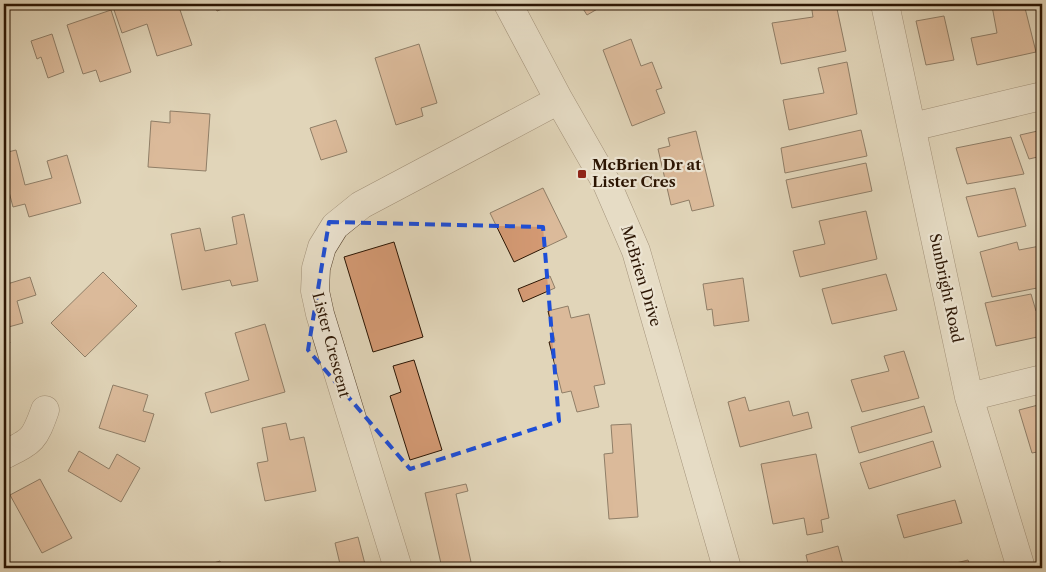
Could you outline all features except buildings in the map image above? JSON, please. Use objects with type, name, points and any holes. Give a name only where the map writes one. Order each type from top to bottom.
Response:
[{"type":"street","name":"McBrien Drive","points":[[508,4],[559,100],[607,184],[636,251],[727,568]]},
{"type":"street","name":"Sunbright Road","points":[[885,4],[969,397],[1021,568]]},
{"type":"street","points":[[912,127],[1042,96]]},
{"type":"street","name":"Lister Crescent","points":[[398,568],[320,314],[315,291],[316,268],[322,248],[336,226],[361,206],[559,100]]},
{"type":"street","points":[[969,397],[1042,379]]},
{"type":"street","points":[[4,455],[25,444],[35,436],[45,410]]},
{"type":"highlighted area","points":[[329,222],[543,227],[559,421],[410,469],[308,350]]},
{"type":"place","name":"McBrien Dr at Lister Cres","points":[[582,174]]}]
